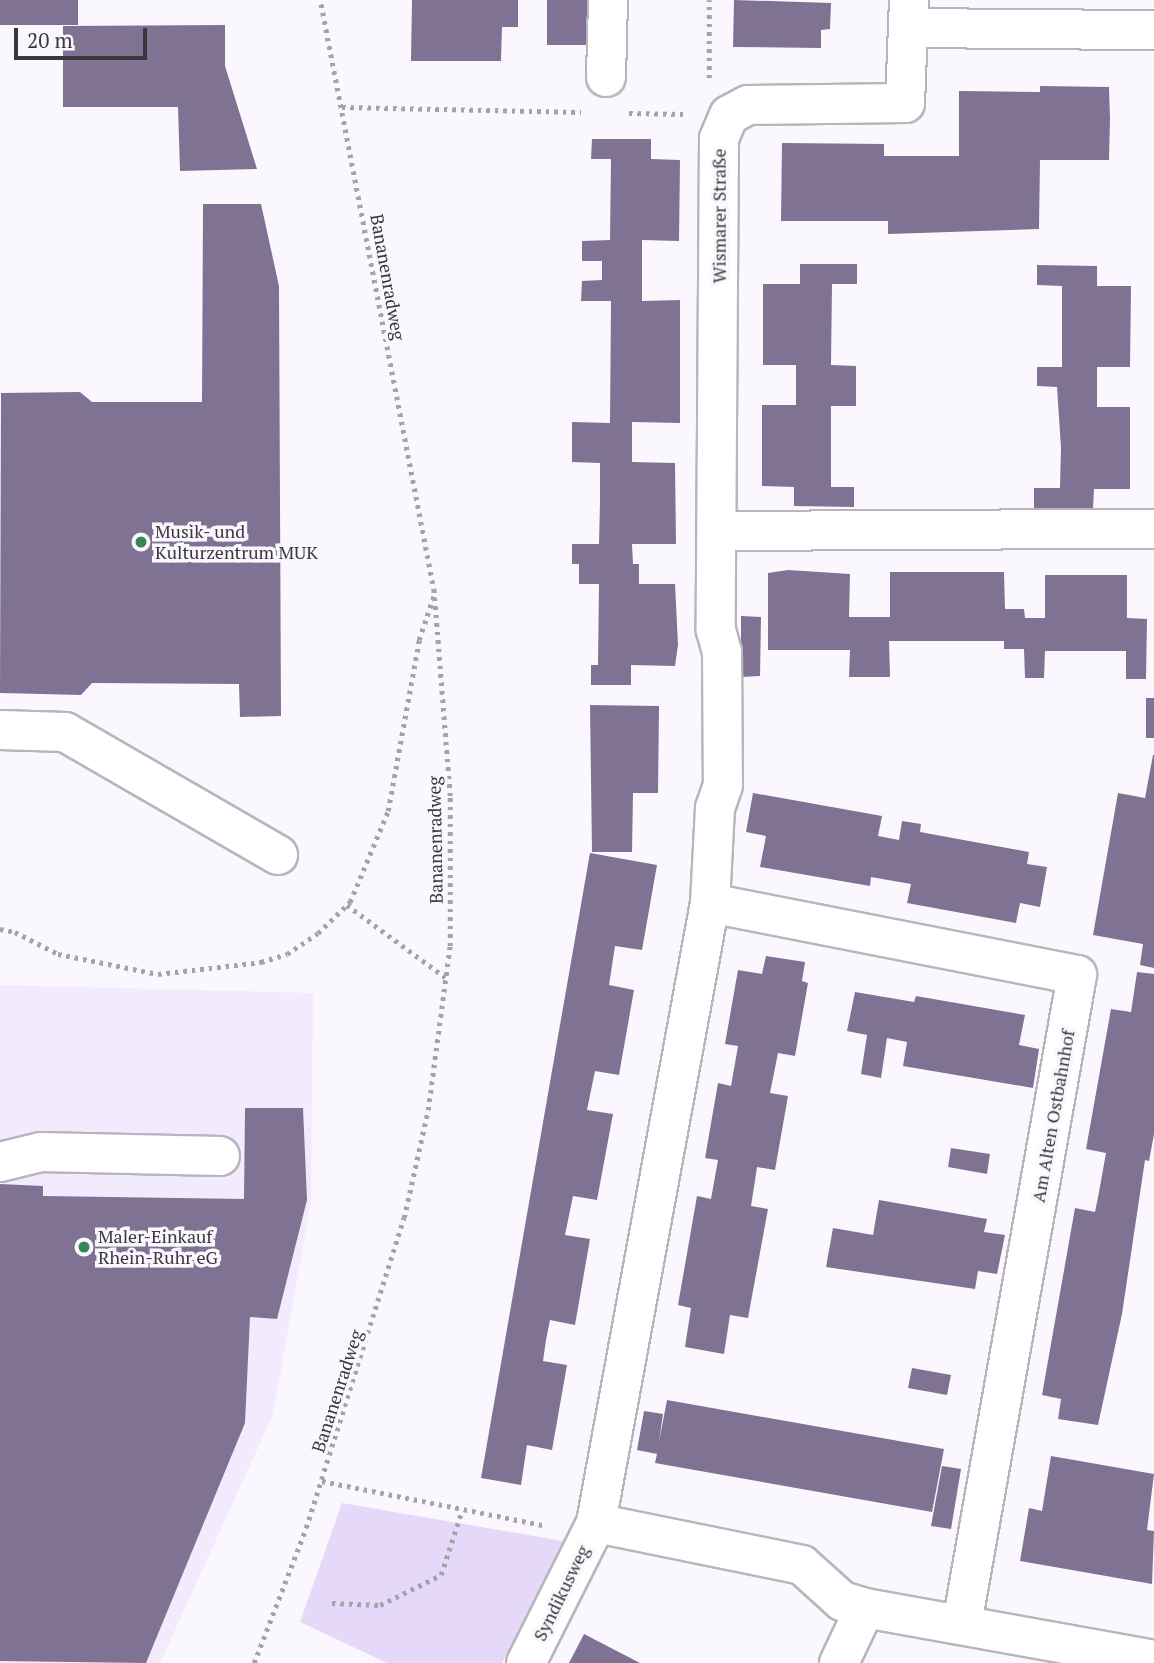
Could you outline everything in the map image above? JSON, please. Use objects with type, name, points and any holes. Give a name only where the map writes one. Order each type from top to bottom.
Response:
[{"type":"street","points":[[606,77],[608,0]]},
{"type":"street","points":[[729,114],[748,106],[905,103],[909,14],[1154,30]]},
{"type":"street","name":"Wismarer Straße","points":[[710,904],[715,808],[723,785],[722,652],[716,630],[719,139],[729,114]]},
{"type":"street","points":[[717,531],[1154,529]]},
{"type":"street","points":[[0,730],[65,732],[278,855]]},
{"type":"street","points":[[710,904],[596,1524],[802,1565],[842,1601],[865,1608],[962,1624],[1059,1653],[1154,1660]]},
{"type":"street","name":"Am Alten Ostbahnhof","points":[[710,904],[1077,975],[962,1624]]},
{"type":"street","points":[[0,1162],[41,1152],[220,1156]]},
{"type":"street","name":"Syndikusweg","points":[[527,1663],[596,1524]]},
{"type":"street","points":[[839,1663],[865,1608]]},
{"type":"path","name":"Bananenradweg","points":[[254,1663],[322,1481],[404,1219],[428,1110],[446,977],[450,796],[435,592],[320,0]]},
{"type":"path","points":[[709,0],[709,86],[729,114]]},
{"type":"path","points":[[342,107],[585,112]]},
{"type":"path","points":[[624,113],[688,114]]},
{"type":"path","points":[[347,905],[446,977]]},
{"type":"path","points":[[322,1481],[556,1528]]},
{"type":"path","points":[[331,1603],[380,1605],[441,1575],[462,1510]]},
{"type":"shaded area","points":[[0,985],[313,993],[311,1201],[273,1415],[160,1663],[0,1663]]},
{"type":"shaded area","points":[[342,1503],[563,1541],[502,1663],[387,1663],[300,1622]]},
{"type":"building","points":[[0,0],[78,0],[78,25],[0,25]]},
{"type":"building","points":[[412,0],[518,0],[518,27],[502,27],[501,61],[411,61]]},
{"type":"building","points":[[547,0],[588,0],[587,45],[547,45]]},
{"type":"building","points":[[734,0],[831,3],[830,29],[821,30],[821,48],[733,47]]},
{"type":"building","points":[[225,25],[225,66],[257,169],[180,171],[178,107],[63,107],[63,26]]},
{"type":"building","points":[[1040,86],[1109,87],[1110,119],[1109,160],[1040,160],[1039,229],[888,234],[888,221],[781,221],[782,143],[884,144],[884,156],[959,156],[959,91],[1040,92]]},
{"type":"building","points":[[592,139],[651,139],[651,159],[680,160],[679,241],[642,240],[642,301],[680,300],[680,423],[632,422],[632,462],[675,463],[676,544],[632,544],[633,564],[639,564],[639,584],[675,584],[678,645],[675,666],[631,665],[631,685],[591,685],[591,665],[598,665],[599,584],[579,584],[579,564],[572,564],[572,544],[599,544],[600,463],[572,462],[572,422],[610,423],[611,301],[581,301],[582,281],[602,280],[602,261],[582,261],[582,241],[610,240],[611,159],[591,159]]},
{"type":"building","name":"Musik- und Kulturzentrum MUK","points":[[203,204],[261,204],[279,286],[281,716],[240,717],[239,684],[92,683],[81,695],[0,693],[1,393],[80,392],[92,402],[202,402]]},
{"type":"building","points":[[800,264],[857,264],[857,284],[832,284],[831,365],[856,366],[856,406],[831,406],[831,487],[854,487],[854,507],[794,506],[794,487],[762,486],[762,405],[796,405],[796,365],[763,365],[763,284],[800,284]]},
{"type":"building","points":[[1037,265],[1097,266],[1097,286],[1131,286],[1130,367],[1097,367],[1097,407],[1130,407],[1130,489],[1094,489],[1093,508],[1034,508],[1034,488],[1060,488],[1061,448],[1057,387],[1037,386],[1037,367],[1062,367],[1062,286],[1037,285]]},
{"type":"building","points":[[788,570],[850,574],[849,617],[890,617],[890,572],[1004,572],[1005,609],[1024,609],[1025,618],[1045,618],[1045,575],[1127,575],[1127,618],[1147,619],[1146,679],[1126,679],[1126,651],[1045,651],[1044,678],[1025,678],[1024,649],[1004,649],[1004,641],[889,641],[890,677],[849,677],[850,650],[768,650],[768,573]]},
{"type":"building","points":[[741,616],[761,617],[760,676],[741,677]]},
{"type":"building","points":[[1146,698],[1154,698],[1154,738],[1146,738]]},
{"type":"building","points":[[590,705],[659,706],[658,793],[633,793],[632,852],[592,852]]},
{"type":"building","points":[[1153,755],[1154,968],[1140,965],[1143,944],[1093,935],[1118,793],[1145,798]]},
{"type":"building","points":[[753,793],[882,816],[878,836],[899,840],[902,821],[921,824],[920,832],[1029,852],[1027,864],[1047,867],[1040,907],[1020,903],[1016,923],[907,903],[911,884],[871,877],[870,886],[760,867],[766,836],[746,832]]},
{"type":"building","points":[[590,853],[657,865],[642,950],[615,946],[609,985],[634,990],[619,1075],[595,1071],[587,1110],[613,1114],[597,1200],[573,1196],[565,1235],[590,1239],[575,1325],[550,1320],[546,1340],[543,1361],[567,1365],[552,1450],[527,1445],[521,1485],[481,1478]]},
{"type":"building","points":[[766,956],[805,962],[802,981],[808,983],[795,1056],[778,1053],[770,1093],[788,1096],[775,1170],[757,1167],[751,1206],[768,1209],[748,1318],[730,1315],[724,1354],[685,1347],[691,1308],[678,1305],[697,1196],[711,1199],[718,1160],[705,1158],[718,1083],[731,1086],[738,1046],[725,1044],[738,970],[762,974]]},
{"type":"building","points":[[1137,972],[1154,974],[1154,1134],[1149,1161],[1145,1160],[1122,1314],[1098,1425],[1058,1419],[1061,1399],[1042,1395],[1075,1208],[1095,1212],[1106,1153],[1086,1149],[1111,1009],[1131,1012]]},
{"type":"building","points":[[855,992],[914,1002],[916,996],[1025,1015],[1019,1045],[1039,1049],[1033,1088],[903,1066],[907,1042],[887,1038],[881,1078],[861,1074],[867,1035],[847,1031]]},
{"type":"building","points":[[245,1108],[303,1108],[307,1200],[277,1319],[250,1317],[245,1423],[146,1663],[0,1661],[0,1184],[43,1186],[43,1196],[244,1199]]},
{"type":"building","points":[[951,1148],[990,1154],[987,1174],[948,1167]]},
{"type":"building","points":[[879,1200],[987,1219],[984,1232],[1005,1235],[997,1274],[978,1271],[975,1289],[826,1267],[833,1228],[873,1235]]},
{"type":"building","points":[[912,1368],[951,1375],[947,1395],[908,1388]]},
{"type":"building","points":[[667,1400],[944,1449],[932,1512],[655,1463],[657,1454],[637,1450],[644,1411],[663,1414],[659,1442]]},
{"type":"building","points":[[1051,1456],[1154,1474],[1147,1530],[1154,1531],[1152,1584],[1020,1561],[1029,1508],[1042,1511]]},
{"type":"building","points":[[942,1466],[961,1469],[951,1529],[931,1526]]},
{"type":"building","points":[[584,1634],[640,1663],[569,1663]]},
{"type":"place","name":"Musik- und Kulturzentrum MUK","points":[[141,542]]},
{"type":"place","name":"Maler-Einkauf Rhein-Ruhr eG","points":[[84,1247]]}]
